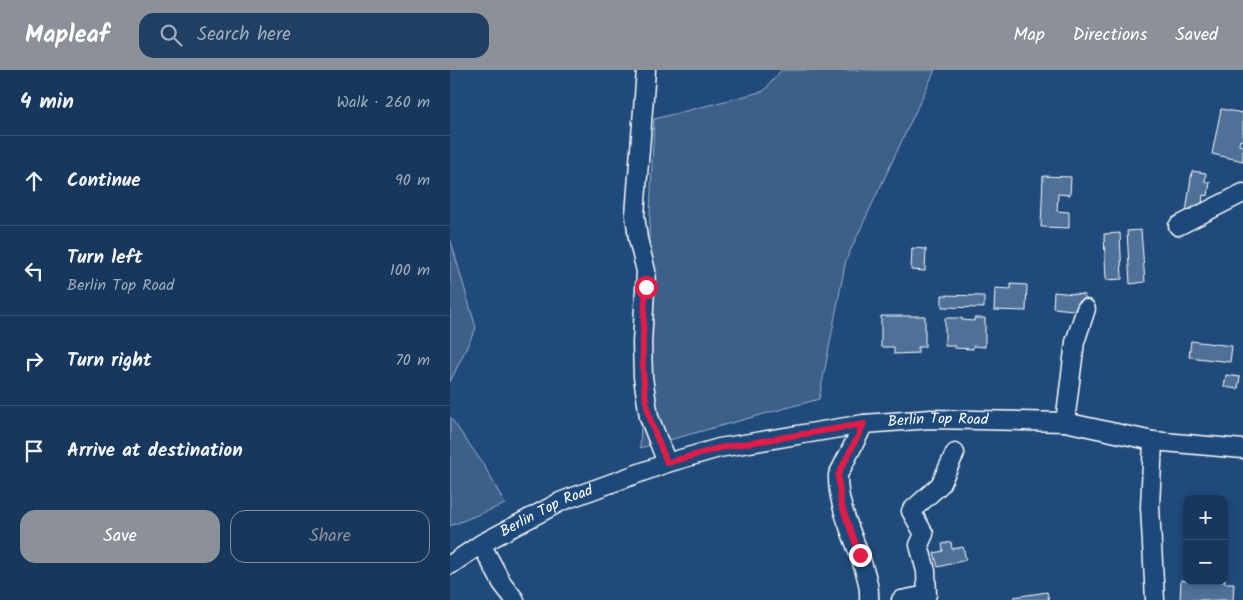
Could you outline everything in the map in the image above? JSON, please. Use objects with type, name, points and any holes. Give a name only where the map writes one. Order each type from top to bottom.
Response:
[{"type":"street","points":[[646,70],[635,215],[638,239],[646,271],[642,343],[643,377],[650,417],[667,463]]},
{"type":"street","points":[[1178,226],[1243,192]]},
{"type":"street","points":[[1065,422],[1075,342],[1086,309]]},
{"type":"street","name":"Berlin Top Road","points":[[450,565],[481,544],[562,501],[667,463],[719,448],[864,424],[931,419],[1065,422],[1153,441],[1243,449]]},
{"type":"street","points":[[864,424],[838,475],[838,484],[841,504],[869,586],[869,600]]},
{"type":"street","points":[[1153,441],[1150,507],[1155,600]]},
{"type":"street","points":[[901,600],[927,595],[926,572],[919,545],[924,534],[911,511],[940,485],[955,453]]},
{"type":"street","points":[[481,544],[502,583],[515,600]]},
{"type":"shaded area","points":[[781,70],[935,70],[846,260],[819,399],[640,448],[654,119],[764,91]]},
{"type":"shaded area","points":[[450,238],[476,328],[450,382]]},
{"type":"shaded area","points":[[450,417],[484,465],[505,504],[450,526]]},
{"type":"building","points":[[1221,109],[1243,113],[1243,141],[1240,140],[1239,145],[1243,146],[1243,161],[1212,154]]},
{"type":"building","points":[[1192,171],[1206,173],[1205,182],[1210,182],[1208,196],[1203,195],[1201,214],[1186,212]]},
{"type":"building","points":[[1043,176],[1071,177],[1070,195],[1058,194],[1057,211],[1069,212],[1069,228],[1041,227]]},
{"type":"building","points":[[1141,230],[1145,282],[1130,284],[1127,231]]},
{"type":"building","points":[[1120,233],[1122,279],[1106,280],[1104,234]]},
{"type":"building","points":[[912,248],[926,249],[925,271],[911,270]]},
{"type":"building","points":[[1011,284],[1027,285],[1026,311],[994,310],[995,288],[1011,289]]},
{"type":"building","points":[[1054,292],[1085,295],[1083,311],[1053,308]]},
{"type":"building","points":[[942,295],[984,296],[984,308],[942,307]]},
{"type":"building","points":[[881,316],[925,316],[925,347],[918,347],[918,353],[894,354],[894,347],[881,347]]},
{"type":"building","points":[[945,318],[962,318],[962,320],[974,321],[974,318],[985,318],[985,347],[973,346],[973,349],[945,346]]},
{"type":"building","points":[[1191,341],[1232,346],[1230,362],[1189,357]]},
{"type":"building","points":[[1226,375],[1240,377],[1238,389],[1224,387]]},
{"type":"building","points":[[951,542],[952,549],[963,547],[966,560],[938,567],[934,553],[943,551],[942,544]]},
{"type":"building","points":[[1181,580],[1183,580],[1183,585],[1228,585],[1228,583],[1234,583],[1233,600],[1180,600]]},
{"type":"building","points":[[1047,592],[1049,600],[1014,600],[1014,597]]},
{"type":"route","points":[[646,287],[642,343],[643,377],[650,417],[667,463],[719,448],[864,424],[838,475],[841,504],[860,555]]}]
